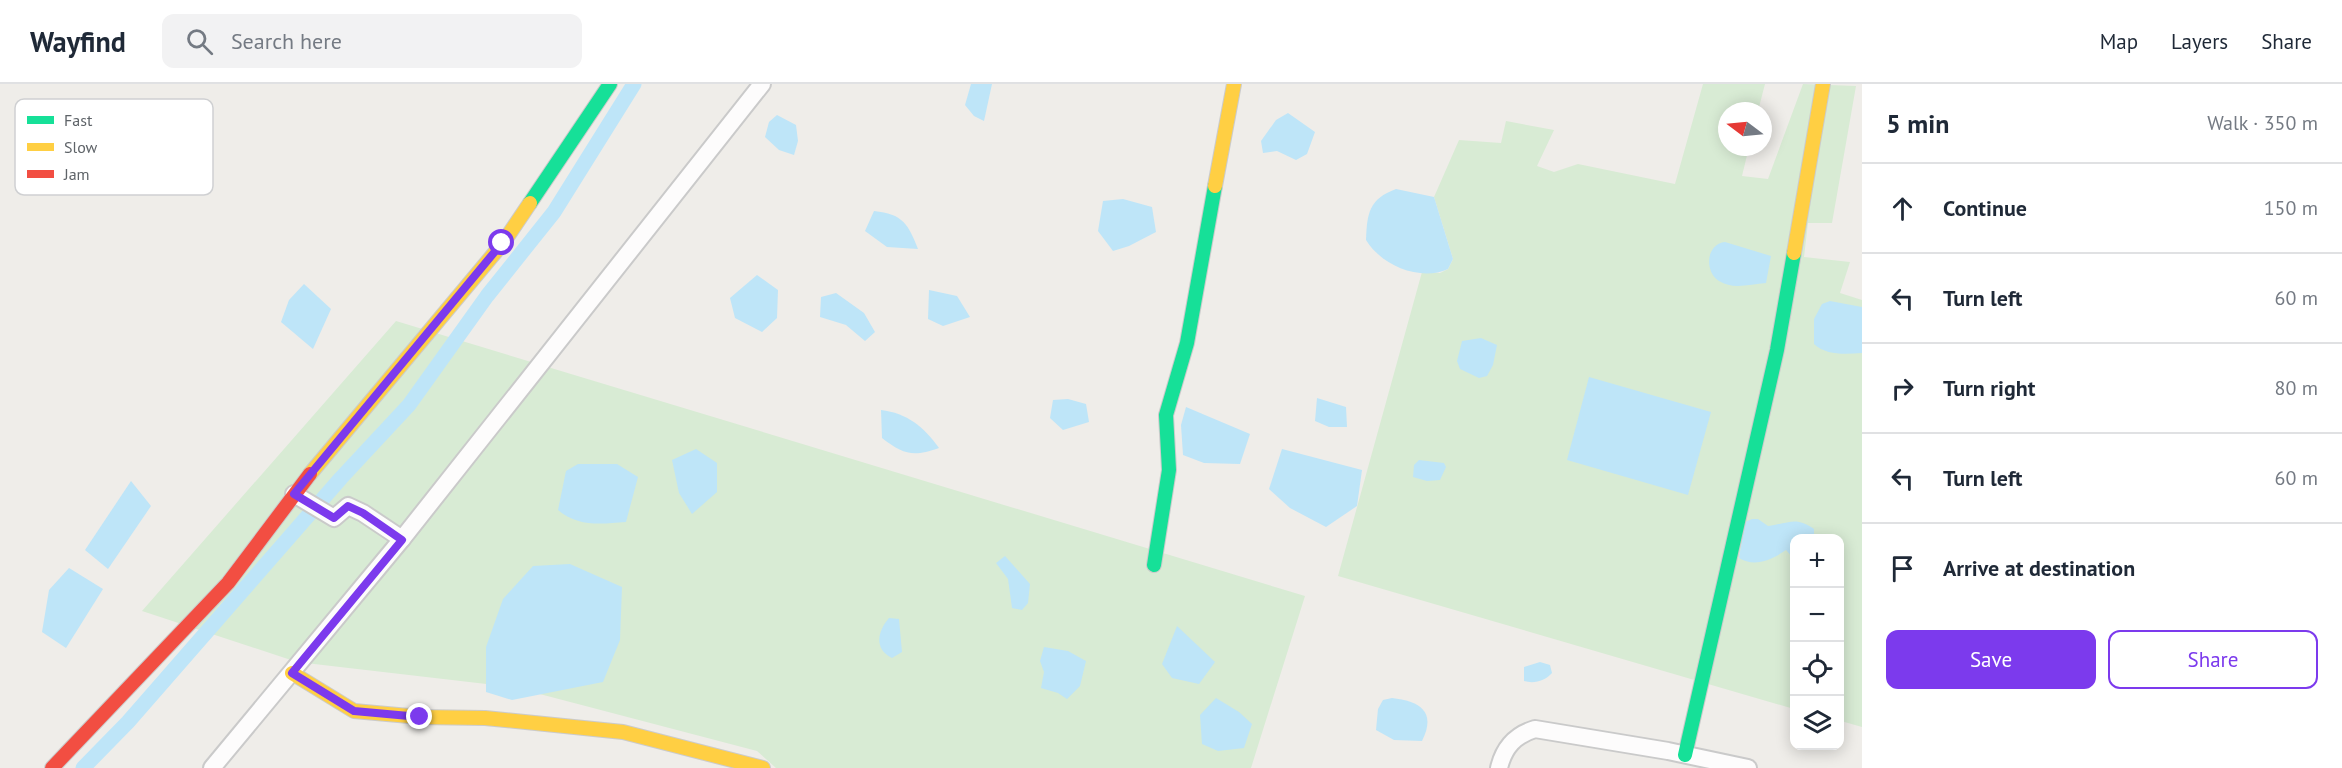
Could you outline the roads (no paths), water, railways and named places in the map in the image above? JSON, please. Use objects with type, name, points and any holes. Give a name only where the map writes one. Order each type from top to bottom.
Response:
[{"type":"street","points":[[52,768],[228,583],[294,494],[502,243],[610,84]]},
{"type":"street","points":[[212,768],[402,540],[762,84]]},
{"type":"street","points":[[1154,565],[1169,470],[1166,415],[1187,343],[1234,84]]},
{"type":"street","points":[[1685,754],[1777,350],[1822,84]]},
{"type":"street","points":[[294,494],[334,518],[348,506],[363,513],[402,540]]},
{"type":"street","points":[[292,673],[354,711],[420,717],[485,718],[623,732],[709,761],[763,768]]},
{"type":"street","points":[[1499,768],[1502,758],[1518,734],[1535,729],[1685,754],[1748,768]]},
{"type":"water","points":[[971,84],[992,84],[984,121],[974,116],[965,105]]},
{"type":"water","points":[[1288,113],[1315,132],[1307,154],[1296,160],[1277,151],[1263,153],[1261,141],[1276,120]]},
{"type":"water","points":[[777,115],[796,125],[798,141],[794,155],[779,150],[765,137],[769,122]]},
{"type":"water","points":[[1396,189],[1434,197],[1453,259],[1448,269],[1437,273],[1425,273],[1402,269],[1381,257],[1366,240],[1371,208],[1380,197]]},
{"type":"water","points":[[1123,199],[1152,207],[1156,232],[1129,246],[1113,251],[1098,231],[1103,201]]},
{"type":"water","points":[[874,211],[892,215],[903,222],[918,249],[887,247],[865,231]]},
{"type":"water","points":[[1725,242],[1771,256],[1766,283],[1730,285],[1714,277],[1709,258],[1714,248]]},
{"type":"water","points":[[757,275],[778,290],[777,318],[762,332],[735,318],[730,298]]},
{"type":"water","points":[[304,284],[331,309],[313,349],[281,322],[289,300]]},
{"type":"water","points":[[929,290],[957,296],[970,317],[943,326],[928,319]]},
{"type":"water","points":[[836,293],[864,313],[875,332],[865,341],[846,325],[820,317],[821,297]]},
{"type":"water","points":[[1830,301],[1862,307],[1862,353],[1843,354],[1825,351],[1814,344],[1814,319],[1822,304]]},
{"type":"water","points":[[1481,338],[1497,345],[1493,365],[1487,376],[1479,378],[1460,369],[1457,361],[1462,341]]},
{"type":"water","points":[[1589,377],[1711,412],[1688,495],[1567,460]]},
{"type":"water","points":[[1317,398],[1346,407],[1347,427],[1329,427],[1315,421]]},
{"type":"water","points":[[1068,399],[1086,404],[1089,422],[1063,430],[1050,418],[1053,400]]},
{"type":"water","points":[[1186,407],[1250,434],[1240,464],[1204,463],[1183,455],[1181,425]]},
{"type":"water","points":[[881,410],[899,414],[914,422],[939,448],[922,453],[909,453],[890,444],[882,438]]},
{"type":"water","points":[[696,449],[717,463],[717,492],[692,514],[679,493],[672,460]]},
{"type":"water","points":[[1282,449],[1362,470],[1357,506],[1326,527],[1290,508],[1269,489]]},
{"type":"water","points":[[1419,460],[1444,463],[1446,467],[1440,480],[1427,481],[1413,477],[1414,465]]},
{"type":"water","points":[[578,464],[617,464],[638,477],[626,522],[598,524],[581,522],[558,510],[566,471]]},
{"type":"water","points":[[131,481],[151,506],[108,569],[85,550]]},
{"type":"water","points":[[1758,519],[1768,526],[1797,522],[1814,529],[1814,534],[1790,534],[1790,554],[1786,550],[1764,561],[1745,561],[1739,558],[1745,522]]},
{"type":"water","points":[[1005,556],[1030,584],[1028,603],[1022,610],[1012,608],[1008,579],[996,563]]},
{"type":"water","points":[[570,564],[622,587],[620,640],[603,682],[512,700],[486,692],[486,647],[503,599],[533,566]]},
{"type":"water","points":[[69,568],[103,589],[66,648],[42,632],[49,590]]},
{"type":"water","points":[[889,618],[899,619],[902,652],[892,658],[882,650],[879,640],[882,629]]},
{"type":"water","points":[[1177,626],[1215,662],[1199,684],[1172,678],[1162,664]]},
{"type":"water","points":[[1044,647],[1068,651],[1086,661],[1080,686],[1067,699],[1058,693],[1041,688],[1044,672],[1040,661]]},
{"type":"water","points":[[1540,662],[1550,665],[1552,673],[1539,681],[1524,681],[1524,667]]},
{"type":"water","points":[[1216,698],[1239,712],[1252,724],[1244,748],[1218,751],[1202,744],[1200,715]]},
{"type":"water","points":[[1402,699],[1423,709],[1427,722],[1422,741],[1394,740],[1376,730],[1378,709],[1383,700]]},
{"type":"waterway","points":[[83,768],[128,722],[341,478],[409,405],[487,296],[554,212],[634,84]]}]
